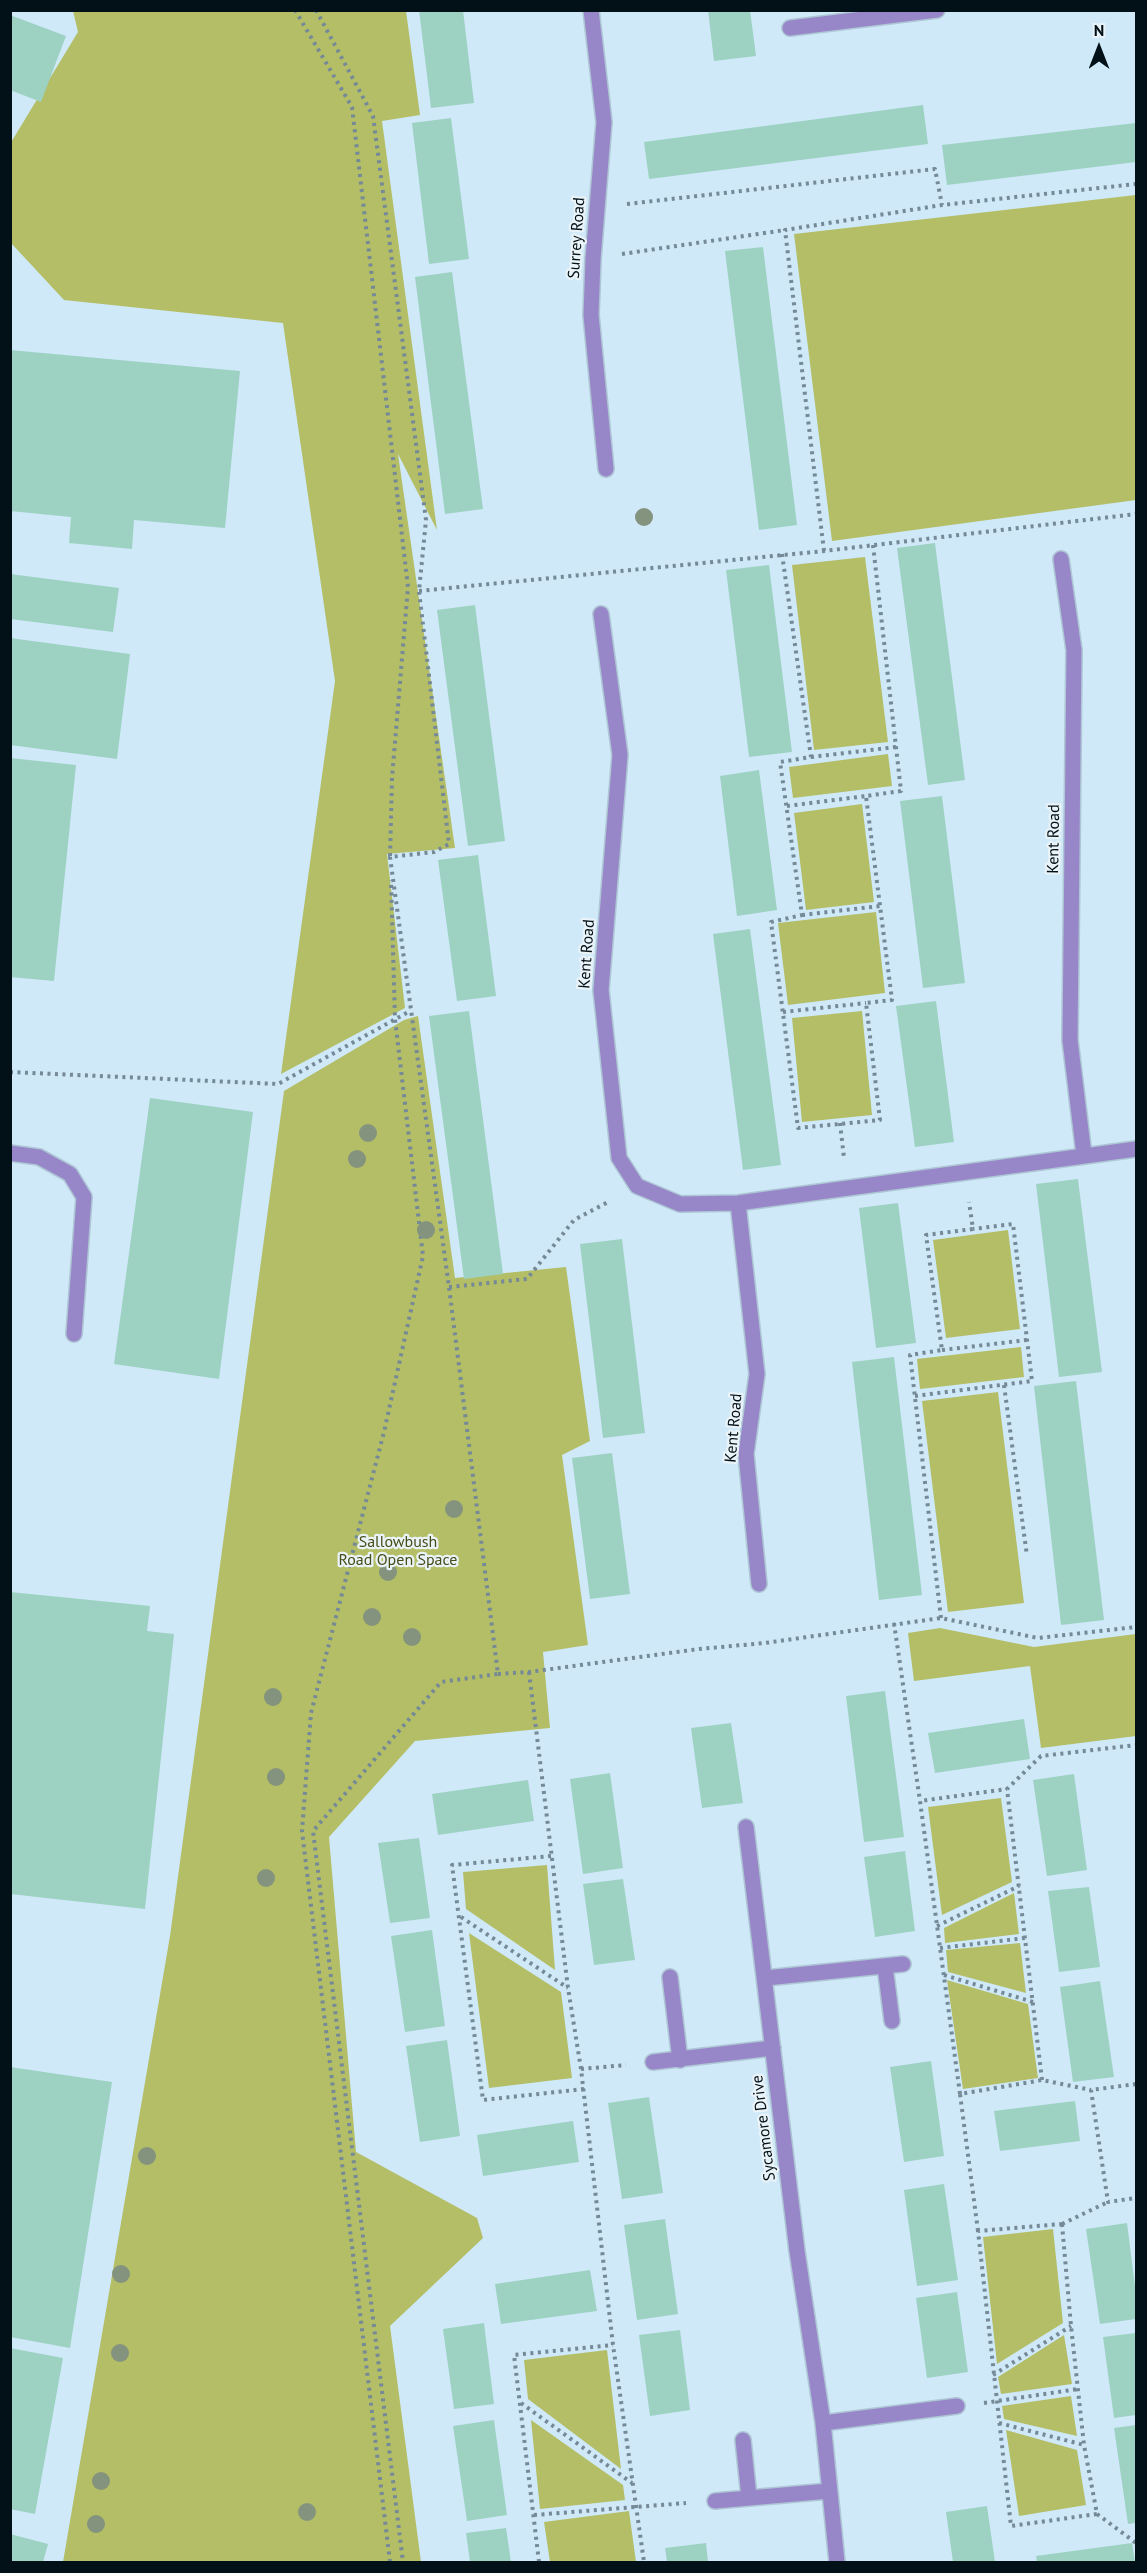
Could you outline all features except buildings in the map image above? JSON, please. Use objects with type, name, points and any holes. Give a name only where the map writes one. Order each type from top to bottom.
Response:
[{"type":"street","name":"Surrey Road","points":[[591,10],[603,122],[591,315],[606,469]]},
{"type":"street","points":[[790,28],[937,10]]},
{"type":"street","name":"Kent Road","points":[[1060,559],[1074,650],[1070,1040],[1084,1155]]},
{"type":"street","name":"Kent Road","points":[[601,614],[620,755],[601,990],[619,1158],[637,1186]]},
{"type":"street","points":[[637,1186],[680,1204],[738,1203],[1137,1149]]},
{"type":"street","points":[[10,1153],[39,1157],[70,1174],[84,1197],[74,1334]]},
{"type":"street","name":"Kent Road","points":[[738,1203],[757,1374],[746,1454],[759,1584]]},
{"type":"street","name":"Sycamore Drive","points":[[746,1827],[766,1978],[772,2048],[797,2251],[823,2424],[837,2562]]},
{"type":"street","points":[[766,1978],[903,1964]]},
{"type":"street","points":[[885,1966],[892,2021]]},
{"type":"street","points":[[670,1977],[680,2060]]},
{"type":"street","points":[[653,2062],[772,2048]]},
{"type":"street","points":[[823,2424],[957,2406]]},
{"type":"street","points":[[743,2440],[749,2497]]},
{"type":"street","points":[[715,2501],[829,2491]]},
{"type":"path","points":[[295,10],[352,108],[408,587],[392,778],[390,856],[395,1019],[423,1256],[384,1432],[311,1713],[302,1831],[390,2562]]},
{"type":"path","points":[[316,10],[373,116],[426,520],[419,591],[449,844],[434,852],[390,856]]},
{"type":"path","points":[[597,207],[935,169],[942,205]]},
{"type":"path","points":[[593,259],[942,205],[1137,184]]},
{"type":"path","points":[[785,230],[824,551]]},
{"type":"path","points":[[419,591],[824,551],[1137,513]]},
{"type":"path","points":[[787,806],[901,791],[873,545]]},
{"type":"path","points":[[783,554],[811,757]]},
{"type":"path","points":[[802,915],[780,762],[896,747]]},
{"type":"path","points":[[783,1012],[892,1000],[866,796]]},
{"type":"path","points":[[390,856],[449,1287],[498,1674]]},
{"type":"path","points":[[866,1003],[880,1120],[798,1128],[771,922],[802,915],[880,906]]},
{"type":"path","points":[[10,1072],[278,1084],[410,1011]]},
{"type":"path","points":[[964,1172],[973,1229]]},
{"type":"path","points":[[449,1287],[528,1279],[574,1220],[637,1186]]},
{"type":"path","points":[[915,1396],[1032,1382],[1013,1224],[926,1235],[942,1350]]},
{"type":"path","points":[[941,1618],[910,1354],[1027,1340]]},
{"type":"path","points":[[1005,1385],[1027,1556]]},
{"type":"path","points":[[403,2562],[313,1831],[441,1682],[699,1649],[765,1643],[941,1618],[1038,1638],[1137,1627]]},
{"type":"path","points":[[894,1623],[978,2231],[1011,2526],[1097,2514]]},
{"type":"path","points":[[529,1672],[568,1988],[584,2089],[613,2345],[644,2562]]},
{"type":"path","points":[[920,1801],[1007,1789],[1041,1756],[1137,1745]]},
{"type":"path","points":[[1007,1789],[1042,2080]]},
{"type":"path","points":[[551,1856],[452,1865],[461,1917],[483,2100],[584,2089]]},
{"type":"path","points":[[937,1926],[1019,1886]]},
{"type":"path","points":[[461,1917],[568,1988]]},
{"type":"path","points":[[940,1947],[1025,1938]]},
{"type":"path","points":[[944,1975],[1033,2002]]},
{"type":"path","points":[[581,2069],[653,2062]]},
{"type":"path","points":[[960,2094],[1042,2080],[1091,2090],[1137,2084]]},
{"type":"path","points":[[1091,2090],[1108,2202]]},
{"type":"path","points":[[978,2231],[1062,2224],[1108,2202],[1137,2198]]},
{"type":"path","points":[[1062,2224],[1084,2445],[1097,2514],[1137,2543]]},
{"type":"path","points":[[993,2374],[1071,2326]]},
{"type":"path","points":[[539,2562],[514,2355],[613,2345]]},
{"type":"path","points":[[996,2402],[1078,2389]]},
{"type":"path","points":[[521,2403],[632,2483]]},
{"type":"path","points":[[999,2424],[1084,2445]]},
{"type":"path","points":[[534,2515],[715,2501]]},
{"type":"green space","points":[[73,11],[406,11],[420,115],[382,121],[437,530],[398,454],[455,848],[387,854],[405,1008],[281,1074],[335,681],[283,323],[64,300],[11,243],[10,144],[78,32]]},
{"type":"green space","points":[[1136,195],[1136,500],[832,541],[794,234]]},
{"type":"green space","points":[[865,557],[888,742],[814,750],[792,565]]},
{"type":"green space","points":[[888,754],[892,786],[793,798],[789,767]]},
{"type":"green space","points":[[862,804],[874,902],[806,910],[794,813]]},
{"type":"green space","points":[[876,912],[885,993],[788,1005],[778,923]]},
{"type":"green space","points":[[862,1011],[872,1115],[802,1122],[792,1018]]},
{"type":"green space","name":"Sallowbush Road Open Space","points":[[418,1016],[455,1278],[566,1267],[590,1441],[562,1455],[588,1645],[543,1652],[550,1728],[415,1741],[329,1837],[356,2152],[477,2218],[483,2238],[390,2326],[421,2562],[63,2562],[170,1936],[284,1091],[404,1020]]},
{"type":"green space","points":[[1008,1230],[1020,1329],[946,1338],[933,1240]]},
{"type":"green space","points":[[1021,1347],[1024,1377],[920,1389],[917,1359]]},
{"type":"green space","points":[[998,1392],[1024,1603],[948,1612],[922,1401]]},
{"type":"green space","points":[[940,1628],[1034,1647],[1136,1634],[1136,1736],[1041,1748],[1030,1666],[914,1681],[908,1633]]},
{"type":"green space","points":[[1001,1798],[1012,1882],[942,1915],[928,1807]]},
{"type":"green space","points":[[547,1865],[555,1970],[466,1909],[463,1872]]},
{"type":"green space","points":[[1014,1893],[1019,1934],[945,1943],[944,1928]]},
{"type":"green space","points":[[469,1933],[561,1992],[572,2078],[489,2088]]},
{"type":"green space","points":[[1020,1943],[1026,1993],[948,1972],[946,1950]]},
{"type":"green space","points":[[947,1980],[1028,2004],[1038,2078],[963,2089]]},
{"type":"green space","points":[[1053,2229],[1063,2323],[997,2364],[983,2237]]},
{"type":"green space","points":[[1064,2335],[1072,2384],[1001,2394],[998,2377]]},
{"type":"green space","points":[[607,2350],[621,2469],[528,2399],[524,2360]]},
{"type":"green space","points":[[1071,2396],[1077,2436],[1004,2419],[1002,2406]]},
{"type":"green space","points":[[531,2420],[623,2485],[625,2500],[540,2509]]},
{"type":"green space","points":[[1006,2430],[1077,2450],[1086,2505],[1019,2516]]},
{"type":"green space","points":[[629,2511],[636,2562],[550,2562],[544,2522]]}]
